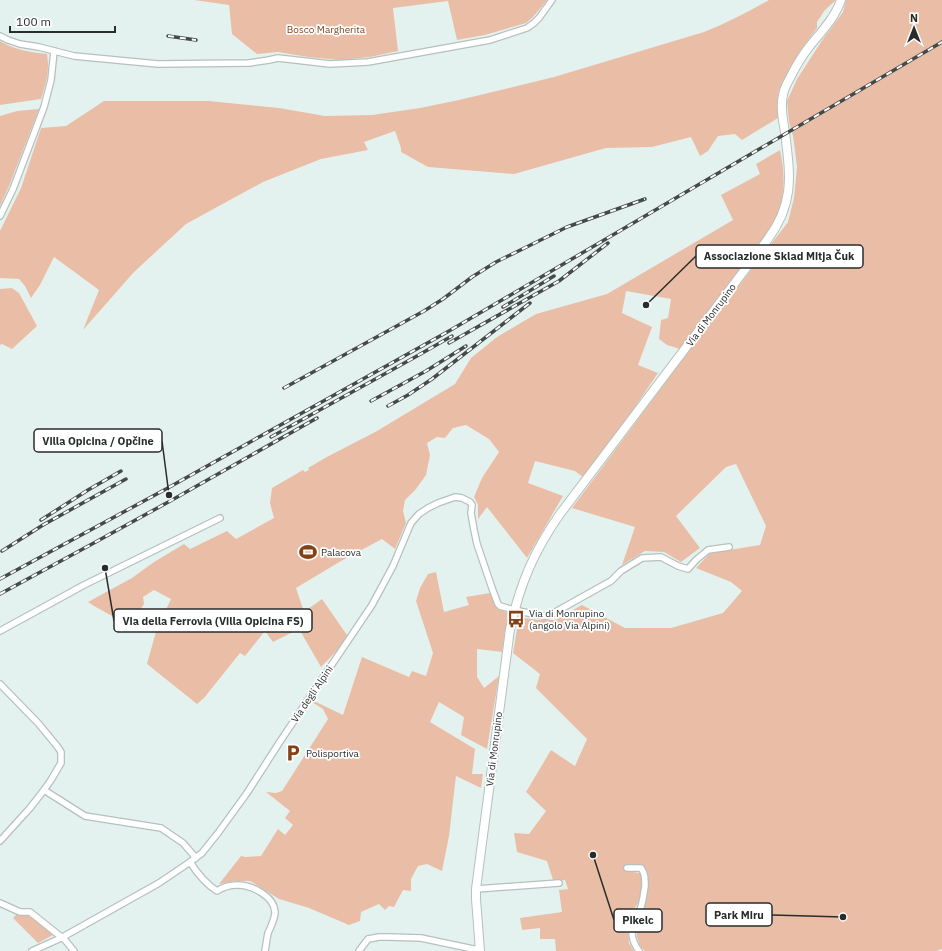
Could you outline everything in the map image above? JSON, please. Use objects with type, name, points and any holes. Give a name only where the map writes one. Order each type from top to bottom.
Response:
[{"type":"main road","name":"Via di Monrupino","points":[[479,950],[476,889],[510,629],[520,588],[548,531],[771,235],[779,222],[786,205],[790,179],[789,159],[782,110],[782,96],[794,70],[807,49],[825,28],[841,0]]},
{"type":"street","points":[[0,36],[20,44],[81,57],[158,64],[249,63],[278,58],[330,64],[368,62],[490,40],[527,28],[534,23],[552,0]]},
{"type":"street","points":[[0,216],[13,189],[44,107],[54,51]]},
{"type":"street","name":"Via degli Alpini","points":[[32,951],[46,948],[159,883],[196,858],[202,852],[247,793],[372,605],[392,566],[411,523],[419,514],[438,503],[456,497],[470,502],[472,505],[474,530],[498,604],[514,610]]},
{"type":"street","points":[[0,631],[84,585],[220,518]]},
{"type":"street","points":[[514,610],[545,616],[550,615],[611,581],[621,571],[642,558],[661,556],[678,566],[688,569],[708,550],[729,547]]},
{"type":"street","points":[[0,684],[38,723],[61,752],[61,763],[51,780],[30,808],[0,841]]},
{"type":"street","points":[[44,790],[85,816],[161,828],[183,843],[196,858]]},
{"type":"street","points":[[190,862],[203,879],[217,891],[222,887],[231,885],[245,885],[259,892],[270,901],[275,910],[275,916],[268,933],[266,951]]},
{"type":"street","points":[[627,868],[641,868],[644,871],[645,880],[643,900],[633,924],[632,931],[639,951]]},
{"type":"street","points":[[476,889],[559,883]]},
{"type":"street","points":[[0,903],[20,912],[30,912],[65,940],[74,951]]},
{"type":"street","points":[[359,951],[368,939],[379,937],[421,938],[479,950]]},
{"type":"green space","name":"Bosco Margherita","points":[[194,0],[547,0],[526,23],[485,35],[457,40],[448,1],[393,8],[398,51],[370,57],[340,60],[278,52],[257,54],[232,34],[229,5]]},
{"type":"green space","points":[[769,0],[836,0],[825,10],[817,22],[817,28],[803,47],[779,90],[777,102],[778,118],[742,140],[735,134],[718,136],[708,151],[700,156],[691,137],[652,147],[606,148],[514,174],[428,167],[401,152],[395,131],[364,142],[368,150],[321,159],[263,182],[186,224],[134,272],[83,330],[99,290],[54,257],[40,285],[31,298],[25,286],[19,279],[0,278],[0,231],[21,188],[41,128],[66,126],[104,101],[209,101],[279,108],[325,116],[372,115],[420,108],[554,77],[704,32],[721,25]]},
{"type":"green space","points":[[846,0],[942,0],[942,949],[937,951],[645,951],[640,946],[637,937],[637,927],[647,897],[648,884],[647,872],[641,864],[626,865],[626,871],[640,873],[642,885],[640,900],[627,924],[629,943],[634,951],[556,951],[555,939],[540,939],[540,928],[522,930],[520,918],[562,912],[559,890],[568,889],[565,880],[553,880],[547,861],[517,852],[514,833],[529,834],[546,811],[526,792],[551,750],[575,766],[587,739],[536,688],[540,674],[513,653],[519,617],[538,620],[555,620],[582,605],[625,628],[671,628],[723,613],[742,591],[731,582],[696,568],[710,553],[760,545],[766,526],[736,464],[726,467],[676,516],[700,548],[681,562],[664,552],[645,551],[622,565],[635,527],[572,508],[688,352],[788,222],[794,198],[797,167],[787,101],[797,79],[823,39],[843,12]]},
{"type":"green space","points":[[0,41],[17,49],[47,54],[48,72],[41,99],[0,105]]},
{"type":"green space","points":[[39,109],[0,206],[0,116],[17,111]]},
{"type":"green space","points":[[780,150],[783,171],[783,191],[781,205],[774,223],[757,248],[680,349],[667,345],[659,339],[661,320],[668,318],[671,299],[626,291],[622,313],[652,327],[638,365],[658,373],[609,445],[583,477],[575,471],[535,461],[528,483],[563,496],[527,558],[487,507],[478,519],[478,505],[474,497],[482,478],[499,452],[489,439],[466,425],[453,428],[445,438],[437,437],[427,443],[430,455],[426,475],[416,489],[405,500],[403,511],[406,523],[395,549],[382,539],[296,588],[304,612],[322,599],[349,638],[321,667],[299,629],[273,642],[265,631],[245,656],[240,653],[204,698],[197,704],[147,664],[157,628],[171,599],[154,590],[143,597],[144,604],[130,626],[88,602],[132,578],[154,562],[184,544],[190,549],[227,531],[236,539],[274,518],[270,503],[272,488],[303,470],[305,472],[309,470],[308,468],[377,431],[455,384],[471,358],[497,337],[536,314],[607,294],[733,220],[721,195],[760,174],[756,164]]},
{"type":"green space","points":[[12,288],[19,293],[37,326],[12,349],[2,344],[0,345],[0,289]]},
{"type":"green space","points":[[436,572],[444,612],[469,605],[466,597],[490,593],[498,608],[508,613],[502,652],[477,649],[477,677],[484,688],[499,676],[487,749],[461,735],[464,717],[439,702],[430,722],[475,749],[472,774],[483,774],[481,788],[456,776],[449,836],[442,871],[427,864],[418,866],[411,879],[411,891],[403,890],[394,907],[389,906],[385,910],[379,904],[361,912],[360,921],[349,925],[309,908],[279,899],[250,881],[236,881],[219,884],[241,856],[261,856],[278,829],[285,835],[293,825],[285,818],[290,811],[266,792],[276,793],[282,791],[328,719],[323,709],[312,702],[314,701],[343,715],[362,657],[409,677],[412,671],[426,676],[433,653],[416,601],[420,588],[428,574]]},
{"type":"green space","points":[[18,913],[33,918],[53,935],[38,943],[13,918]]},
{"type":"railway","points":[[168,36],[196,40]]},
{"type":"railway","points":[[0,579],[166,489],[449,331],[942,42]]},
{"type":"railway","points":[[284,388],[424,311],[496,262],[567,227],[645,199]]},
{"type":"railway","points":[[449,343],[559,281],[608,243]]},
{"type":"railway","points":[[503,307],[554,276]]},
{"type":"railway","points":[[388,406],[432,379],[530,303]]},
{"type":"railway","points":[[271,437],[452,336]]},
{"type":"railway","points":[[371,401],[426,371],[466,346]]},
{"type":"railway","points":[[0,594],[172,500],[317,418]]},
{"type":"railway","points":[[41,520],[121,471]]},
{"type":"railway","points":[[2,551],[43,525],[126,479]]},
{"type":"place","name":"Associazione Sklad Mitja Čuk","points":[[646,305]]},
{"type":"place","name":"Villa Opicina / Opčine","points":[[169,495]]},
{"type":"place","name":"Palacova","points":[[308,552]]},
{"type":"place","name":"Via della Ferrovia (Villa Opicina FS)","points":[[105,568]]},
{"type":"place","name":"Via di Monrupino (angolo Via Alpini)","points":[[516,619]]},
{"type":"place","name":"Polisportiva","points":[[293,753]]},
{"type":"place","name":"Pikelc","points":[[593,855]]},
{"type":"place","name":"Park Miru","points":[[843,917]]}]
